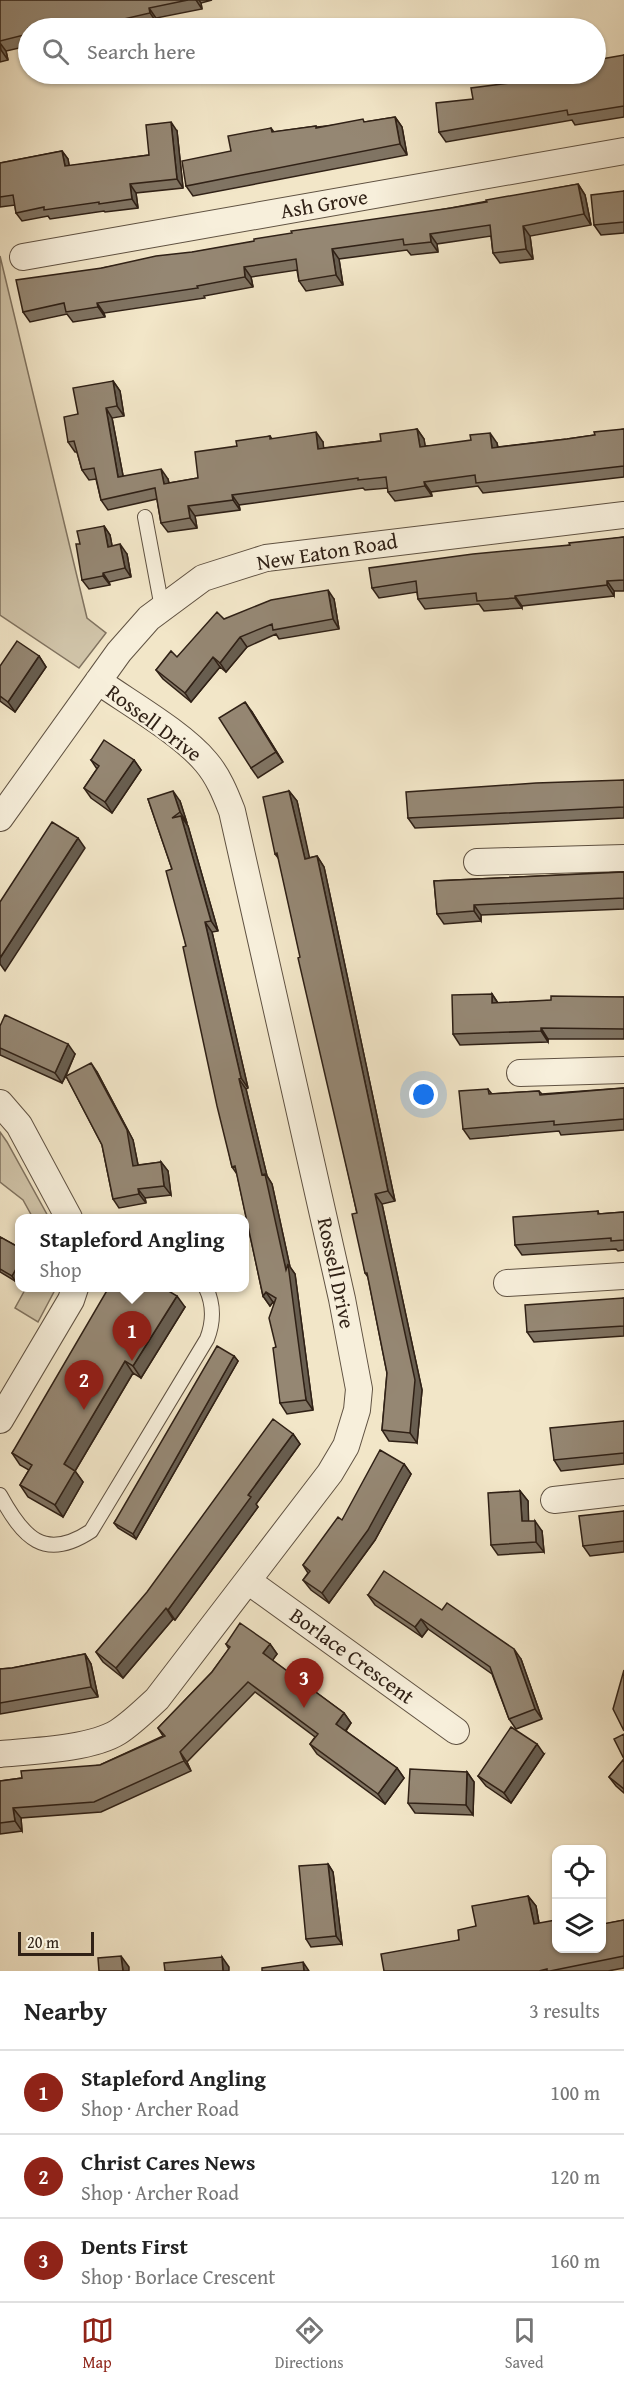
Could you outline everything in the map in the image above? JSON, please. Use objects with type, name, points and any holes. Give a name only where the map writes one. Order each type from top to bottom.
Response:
[{"type":"street","name":"Ash Grove","points":[[23,257],[624,152]]},
{"type":"street","name":"New Eaton Road","points":[[0,818],[98,681],[144,623],[203,578],[266,558],[624,515]]},
{"type":"street","name":"Rossell Drive","points":[[0,1754],[88,1743],[116,1734],[157,1699],[330,1473],[346,1446],[357,1410],[359,1389],[340,1288],[234,823],[224,790],[206,762],[187,744],[98,681]]},
{"type":"street","points":[[477,862],[624,858]]},
{"type":"street","points":[[520,1073],[624,1070]]},
{"type":"street","points":[[0,1103],[19,1125],[67,1214]]},
{"type":"street","points":[[507,1283],[624,1276]]},
{"type":"street","points":[[0,1420],[71,1300],[73,1292]]},
{"type":"street","points":[[554,1500],[624,1492]]},
{"type":"street","name":"Borlace Crescent","points":[[248,1581],[456,1731]]},
{"type":"lane","points":[[145,517],[162,608]]},
{"type":"lane","points":[[0,1495],[23,1533],[35,1541],[60,1545],[92,1531],[207,1339],[213,1323],[208,1292]]},
{"type":"shaded area","points":[[0,256],[87,618],[106,633],[79,668],[0,615]]},
{"type":"shaded area","points":[[0,1132],[47,1214],[31,1214],[23,1200],[0,1182]]},
{"type":"shaded area","points":[[24,1292],[54,1292],[38,1322],[15,1308]]},
{"type":"building","points":[[0,0],[188,0],[149,8],[150,13],[128,18],[18,18],[18,36],[0,41]]},
{"type":"building","points":[[624,55],[624,106],[568,115],[567,110],[439,132],[436,103],[473,99],[471,88],[502,84],[606,84],[606,58]]},
{"type":"building","points":[[395,117],[400,144],[186,186],[182,161],[231,151],[228,136],[271,128],[272,132],[316,126],[316,128],[363,119],[364,122]]},
{"type":"building","points":[[171,122],[177,179],[130,184],[132,199],[44,210],[44,207],[16,213],[13,195],[0,197],[0,163],[62,151],[65,166],[149,155],[146,125]]},
{"type":"building","points":[[578,184],[584,214],[523,226],[526,249],[493,253],[490,225],[430,234],[431,242],[404,245],[403,239],[332,249],[336,275],[299,281],[296,259],[244,267],[245,277],[197,286],[198,288],[97,303],[98,307],[66,312],[64,303],[23,312],[16,280],[102,268],[156,256],[254,241],[254,239],[292,233],[291,231],[451,208]]},
{"type":"building","points":[[624,191],[624,222],[594,225],[591,195]]},
{"type":"building","points":[[113,381],[117,406],[106,408],[118,477],[161,469],[164,484],[198,478],[195,452],[237,446],[236,441],[270,436],[270,439],[316,432],[318,449],[381,441],[380,434],[417,429],[420,447],[471,440],[470,435],[490,433],[492,448],[595,435],[594,432],[624,429],[624,466],[476,483],[475,475],[424,482],[425,486],[388,492],[386,477],[358,480],[358,478],[232,495],[233,500],[188,506],[190,518],[161,523],[155,488],[101,500],[94,468],[82,470],[74,441],[68,442],[64,417],[78,414],[73,388]]},
{"type":"building","points":[[104,526],[108,547],[120,544],[125,568],[82,580],[76,544],[80,544],[77,531]]},
{"type":"building","points":[[624,537],[624,580],[607,581],[607,585],[477,601],[476,593],[418,599],[416,581],[372,588],[369,568]]},
{"type":"building","points":[[328,590],[333,619],[273,630],[272,624],[240,637],[220,663],[213,657],[185,693],[156,670],[171,651],[177,657],[217,612],[224,619],[271,600]]},
{"type":"building","points":[[17,641],[39,656],[8,702],[0,696],[0,666]]},
{"type":"building","points":[[245,702],[276,752],[251,768],[219,718]]},
{"type":"building","points":[[104,740],[134,760],[105,802],[84,788],[99,766],[91,760]]},
{"type":"building","points":[[624,780],[624,807],[408,818],[406,792],[536,783]]},
{"type":"building","points":[[173,791],[180,812],[172,818],[181,816],[211,921],[205,922],[241,1078],[239,1079],[262,1175],[265,1174],[286,1270],[288,1264],[306,1400],[280,1403],[273,1348],[276,1347],[269,1318],[276,1298],[266,1292],[263,1296],[249,1231],[249,1214],[245,1214],[235,1166],[232,1167],[217,1106],[183,947],[186,946],[166,871],[172,869],[148,799]]},
{"type":"building","points":[[289,791],[305,859],[317,856],[388,1191],[375,1194],[415,1380],[410,1433],[382,1430],[387,1373],[367,1273],[365,1273],[352,1214],[357,1213],[263,797]]},
{"type":"building","points":[[52,822],[78,838],[0,958],[0,902]]},
{"type":"building","points":[[624,872],[624,898],[474,905],[474,911],[437,914],[434,881]]},
{"type":"building","points":[[492,994],[492,1003],[551,1000],[551,996],[624,997],[624,1029],[541,1028],[541,1031],[453,1034],[452,995]]},
{"type":"building","points":[[5,1015],[68,1044],[55,1073],[0,1048],[0,1026]]},
{"type":"building","points":[[91,1063],[127,1130],[133,1166],[161,1162],[164,1186],[138,1189],[139,1194],[113,1199],[102,1145],[66,1076]]},
{"type":"building","points":[[624,1088],[624,1119],[554,1125],[554,1121],[463,1129],[459,1091],[488,1089],[489,1094],[539,1091],[540,1095]]},
{"type":"building","points":[[598,1211],[598,1214],[624,1212],[624,1240],[611,1241],[611,1238],[515,1245],[513,1217]]},
{"type":"building","points":[[0,1237],[15,1245],[15,1271],[12,1276],[0,1269]]},
{"type":"building","points":[[106,1292],[124,1292],[135,1295],[136,1292],[170,1292],[177,1296],[133,1366],[125,1361],[64,1464],[75,1471],[55,1505],[20,1485],[32,1465],[12,1453]]},
{"type":"building","points":[[624,1298],[624,1326],[527,1332],[525,1305]]},
{"type":"building","points":[[217,1346],[234,1356],[133,1534],[114,1523]]},
{"type":"building","points":[[273,1419],[293,1434],[248,1495],[251,1497],[168,1610],[166,1608],[116,1668],[96,1652],[147,1592]]},
{"type":"building","points":[[624,1421],[624,1453],[554,1460],[550,1428]]},
{"type":"building","points":[[380,1450],[404,1464],[368,1530],[322,1593],[303,1580],[310,1571],[303,1565],[338,1517],[342,1520]]},
{"type":"building","points":[[520,1491],[522,1521],[535,1521],[536,1542],[491,1545],[488,1493]]},
{"type":"building","points":[[624,1511],[624,1541],[583,1546],[579,1516]]},
{"type":"building","points":[[384,1571],[442,1610],[447,1603],[514,1649],[535,1709],[509,1719],[490,1667],[421,1619],[415,1627],[368,1595]]},
{"type":"building","points":[[240,1623],[270,1644],[263,1653],[344,1713],[336,1724],[397,1768],[378,1794],[310,1744],[318,1734],[248,1682],[180,1752],[184,1761],[94,1802],[13,1808],[15,1821],[0,1823],[0,1781],[22,1778],[21,1771],[100,1765],[165,1736],[158,1728],[212,1672],[230,1647],[226,1644]]},
{"type":"building","points":[[85,1654],[91,1687],[0,1703],[0,1669]]},
{"type":"building","points":[[624,1670],[624,1731],[613,1709]]},
{"type":"building","points":[[511,1727],[537,1744],[504,1793],[478,1776]]},
{"type":"building","points":[[624,1734],[624,1759],[614,1739]]},
{"type":"building","points":[[624,1759],[624,1789],[609,1777]]},
{"type":"building","points":[[410,1769],[467,1772],[466,1805],[408,1803]]},
{"type":"building","points":[[328,1864],[336,1936],[306,1939],[299,1866]]},
{"type":"building","points":[[528,1896],[534,1924],[552,1921],[552,1953],[606,1953],[606,1923],[624,1920],[624,1956],[550,1971],[547,1969],[539,1971],[384,1971],[381,1954],[459,1940],[458,1930],[476,1926],[472,1906]]},
{"type":"building","points":[[121,1956],[123,1971],[99,1971],[98,1958]]},
{"type":"building","points":[[222,1957],[223,1971],[165,1971],[164,1963]]},
{"type":"building","points":[[303,1962],[304,1971],[262,1971],[262,1968]]},
{"type":"place","name":"Stapleford Angling","points":[[132,1361]]},
{"type":"place","name":"Christ Cares News","points":[[84,1410]]},
{"type":"place","name":"Dents First","points":[[304,1708]]}]
